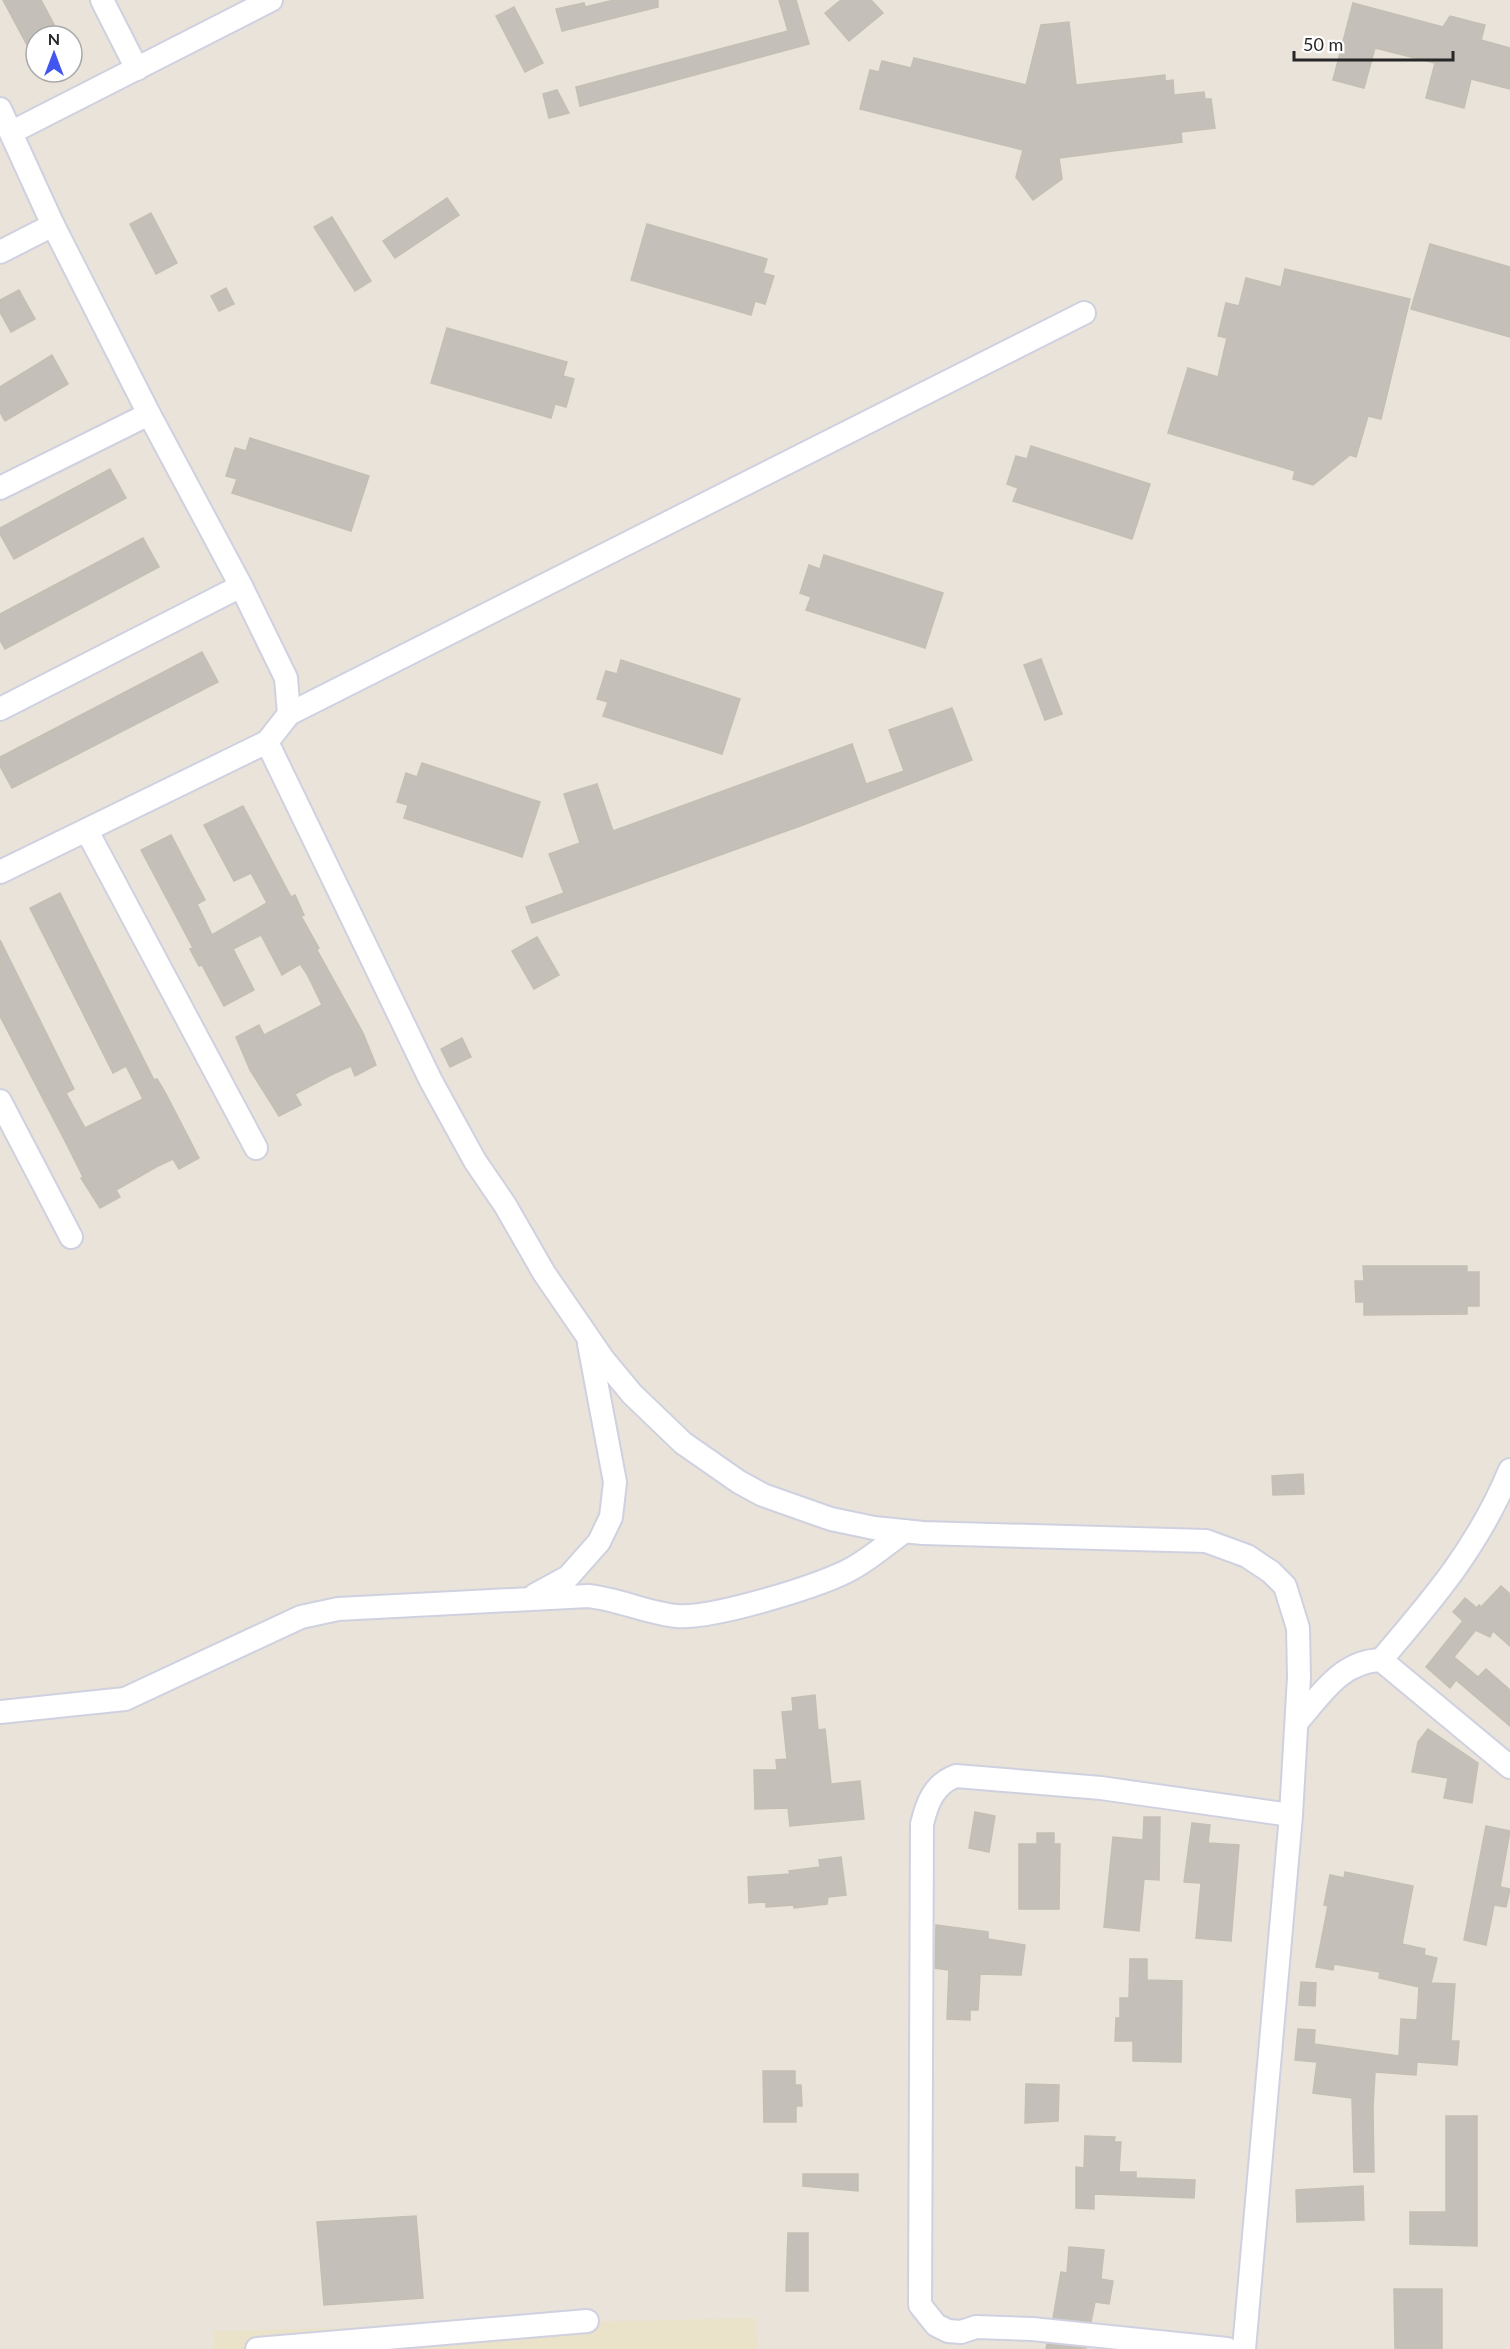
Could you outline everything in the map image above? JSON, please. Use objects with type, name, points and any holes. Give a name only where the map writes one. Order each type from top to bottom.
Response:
[{"type":"street","points":[[102,0],[137,69]]},
{"type":"street","points":[[12,132],[271,0]]},
{"type":"street","points":[[0,110],[53,225],[149,414],[241,586],[286,678],[289,714]]},
{"type":"street","points":[[0,252],[53,225]]},
{"type":"street","points":[[0,872],[267,742],[289,714],[1084,313]]},
{"type":"street","points":[[0,488],[149,414]]},
{"type":"street","points":[[0,709],[241,586]]},
{"type":"street","points":[[267,742],[431,1081],[475,1161],[505,1205],[544,1273],[588,1338],[632,1394],[683,1443],[739,1482],[763,1495],[831,1519],[905,1531],[1177,1538],[1206,1541],[1247,1556],[1271,1572],[1284,1586],[1298,1628],[1297,1722],[1291,1815],[1244,2349]]},
{"type":"street","points":[[87,831],[256,1148]]},
{"type":"street","points":[[0,1101],[71,1237]]},
{"type":"street","points":[[529,1599],[568,1577],[599,1542],[611,1517],[615,1482],[588,1338]]},
{"type":"street","points":[[1381,1660],[1443,1587],[1479,1534],[1510,1470]]},
{"type":"street","points":[[0,1712],[125,1699],[284,1624],[317,1613],[368,1606],[588,1596],[677,1616],[701,1616],[824,1581],[852,1569],[905,1531]]},
{"type":"street","points":[[1297,1722],[1342,1671],[1367,1660],[1381,1660],[1510,1767]]},
{"type":"street","points":[[1227,2349],[1032,2329],[976,2327],[961,2332],[948,2331],[936,2325],[920,2305],[922,1824],[927,1801],[947,1779],[956,1776],[1101,1788],[1291,1815]]},
{"type":"street","points":[[257,2349],[587,2321]]},
{"type":"shaded area","points":[[755,2318],[758,2349],[214,2349],[214,2331]]},
{"type":"building","points":[[3,0],[41,0],[54,24],[24,24],[24,39]]},
{"type":"building","points":[[614,0],[658,0],[658,7],[562,31],[556,9],[584,3],[585,7]]},
{"type":"building","points":[[779,0],[796,0],[809,44],[580,106],[576,87],[788,31]]},
{"type":"building","points":[[841,0],[871,0],[883,13],[849,41],[825,13]]},
{"type":"building","points":[[1353,3],[1443,27],[1450,16],[1485,25],[1481,40],[1510,48],[1510,89],[1471,79],[1464,108],[1426,98],[1435,63],[1375,48],[1364,88],[1333,80]]},
{"type":"building","points":[[514,7],[543,63],[525,72],[496,16]]},
{"type":"building","points":[[1069,22],[1076,85],[1165,75],[1165,81],[1173,80],[1174,95],[1204,92],[1205,99],[1211,99],[1215,128],[1181,132],[1182,142],[1059,158],[1062,179],[1033,200],[1016,177],[1023,150],[860,109],[870,70],[879,72],[882,61],[911,68],[914,58],[1026,85],[1041,25]]},
{"type":"building","points":[[557,90],[569,113],[549,118],[543,94]]},
{"type":"building","points":[[447,198],[459,215],[395,258],[383,241]]},
{"type":"building","points":[[151,213],[177,263],[156,274],[130,224]]},
{"type":"building","points":[[332,217],[371,281],[355,291],[314,227]]},
{"type":"building","points":[[647,224],[767,259],[763,273],[774,276],[765,304],[755,301],[751,315],[631,280]]},
{"type":"building","points":[[1430,244],[1510,267],[1510,337],[1411,309]]},
{"type":"building","points":[[1285,269],[1410,299],[1381,419],[1368,416],[1356,457],[1350,455],[1313,485],[1293,479],[1295,471],[1168,433],[1188,368],[1218,377],[1227,338],[1218,336],[1226,303],[1239,306],[1246,278],[1281,287]]},
{"type":"building","points":[[226,288],[234,304],[219,311],[211,296]]},
{"type":"building","points":[[19,290],[35,319],[11,332],[0,312],[0,300]]},
{"type":"building","points":[[447,328],[567,362],[563,376],[574,379],[566,407],[555,404],[551,418],[431,383]]},
{"type":"building","points":[[52,355],[68,384],[5,421],[0,412],[0,387]]},
{"type":"building","points":[[250,438],[369,476],[351,531],[232,493],[237,479],[226,476],[235,448],[246,451]]},
{"type":"building","points":[[1031,446],[1150,484],[1132,539],[1013,501],[1018,488],[1007,484],[1016,456],[1027,459]]},
{"type":"building","points":[[110,469],[126,498],[14,559],[0,534],[0,528]]},
{"type":"building","points":[[143,538],[159,567],[5,649],[0,640],[0,614]]},
{"type":"building","points":[[824,555],[943,593],[925,648],[806,610],[811,597],[800,593],[809,565],[820,569]]},
{"type":"building","points":[[202,652],[218,682],[12,788],[0,766],[0,757]]},
{"type":"building","points":[[1041,659],[1062,714],[1045,720],[1024,665]]},
{"type":"building","points":[[621,660],[740,699],[722,754],[603,716],[608,702],[597,699],[606,671],[617,674]]},
{"type":"building","points":[[952,708],[972,760],[803,825],[532,923],[526,907],[564,893],[549,854],[580,843],[564,794],[597,784],[613,831],[852,744],[866,784],[904,771],[889,730]]},
{"type":"building","points":[[422,763],[540,802],[522,857],[404,818],[408,805],[397,802],[406,773],[417,777]]},
{"type":"building","points":[[243,806],[291,897],[295,895],[304,915],[301,916],[319,948],[317,950],[363,1033],[376,1065],[355,1076],[351,1066],[333,1074],[295,1094],[301,1105],[279,1116],[250,1070],[236,1037],[259,1025],[264,1035],[322,1005],[307,974],[300,964],[282,975],[261,935],[233,949],[254,990],[224,1006],[202,965],[199,966],[190,949],[193,948],[141,850],[171,835],[205,900],[197,904],[212,935],[267,903],[251,873],[234,881],[204,825]]},
{"type":"building","points":[[60,893],[154,1080],[157,1079],[165,1092],[199,1158],[179,1169],[173,1159],[156,1167],[116,1190],[120,1197],[100,1208],[81,1178],[83,1177],[0,1016],[0,940],[74,1089],[66,1093],[85,1128],[143,1099],[126,1066],[113,1073],[30,908]]},
{"type":"building","points":[[537,937],[559,975],[534,989],[512,951]]},
{"type":"building","points":[[462,1038],[471,1057],[450,1067],[441,1049]]},
{"type":"building","points":[[1363,1266],[1467,1266],[1467,1272],[1479,1272],[1479,1306],[1467,1306],[1467,1314],[1364,1315],[1364,1302],[1356,1302],[1355,1281],[1364,1281]]},
{"type":"building","points":[[1303,1474],[1304,1494],[1273,1495],[1272,1476]]},
{"type":"building","points":[[1501,1586],[1510,1594],[1510,1646],[1493,1631],[1490,1637],[1469,1627],[1475,1631],[1454,1657],[1478,1677],[1486,1669],[1510,1690],[1510,1726],[1456,1680],[1450,1688],[1426,1667],[1463,1621],[1453,1612],[1465,1598],[1477,1608],[1479,1605],[1481,1607]]},
{"type":"building","points":[[815,1695],[818,1730],[825,1729],[831,1784],[860,1781],[864,1819],[790,1826],[788,1808],[755,1809],[754,1770],[777,1770],[776,1760],[787,1759],[782,1712],[793,1711],[792,1698]]},
{"type":"building","points":[[1428,1729],[1478,1763],[1472,1803],[1444,1798],[1448,1778],[1412,1772],[1418,1742]]},
{"type":"building","points":[[975,1812],[995,1816],[989,1852],[969,1848]]},
{"type":"building","points":[[1144,1817],[1160,1817],[1159,1880],[1144,1879],[1139,1931],[1104,1927],[1113,1837],[1143,1840]]},
{"type":"building","points":[[1192,1823],[1210,1825],[1208,1843],[1239,1845],[1231,1941],[1196,1938],[1201,1883],[1184,1882]]},
{"type":"building","points":[[1486,1826],[1510,1831],[1500,1887],[1510,1889],[1506,1907],[1494,1905],[1486,1945],[1464,1940]]},
{"type":"building","points":[[1037,1833],[1054,1833],[1054,1844],[1060,1844],[1059,1909],[1019,1909],[1019,1844],[1037,1844]]},
{"type":"building","points":[[841,1857],[846,1895],[828,1897],[827,1904],[794,1908],[794,1905],[766,1907],[766,1902],[749,1903],[748,1877],[790,1874],[789,1871],[820,1867],[819,1860]]},
{"type":"building","points":[[1345,1872],[1413,1886],[1402,1944],[1425,1949],[1424,1955],[1437,1958],[1431,1983],[1455,1984],[1451,2041],[1459,2041],[1457,2065],[1417,2062],[1416,2075],[1375,2072],[1374,2172],[1354,2172],[1352,2098],[1313,2093],[1317,2062],[1295,2060],[1298,2029],[1315,2030],[1314,2044],[1399,2056],[1401,2019],[1417,2020],[1419,1987],[1379,1978],[1380,1972],[1334,1964],[1333,1970],[1316,1967],[1328,1906],[1324,1905],[1330,1875],[1344,1878]]},
{"type":"building","points":[[936,1925],[988,1932],[988,1939],[1025,1945],[1021,1975],[980,1974],[978,2010],[970,2010],[970,2020],[947,2019],[949,1970],[935,1968]]},
{"type":"building","points":[[1130,1959],[1147,1959],[1147,1980],[1182,1981],[1181,2062],[1133,2061],[1133,2041],[1115,2041],[1116,2018],[1120,2018],[1120,1998],[1129,1998]]},
{"type":"building","points":[[1301,1982],[1316,1983],[1315,2006],[1299,2005]]},
{"type":"building","points":[[763,2071],[795,2071],[795,2085],[801,2085],[802,2106],[796,2106],[796,2122],[764,2122]]},
{"type":"building","points":[[1026,2084],[1059,2085],[1058,2121],[1025,2123]]},
{"type":"building","points":[[1446,2116],[1477,2116],[1477,2246],[1410,2244],[1410,2212],[1446,2212]]},
{"type":"building","points":[[1085,2136],[1115,2137],[1114,2142],[1121,2142],[1119,2172],[1136,2172],[1136,2178],[1195,2180],[1194,2198],[1094,2194],[1094,2209],[1076,2208],[1076,2167],[1084,2168]]},
{"type":"building","points":[[803,2174],[858,2174],[858,2191],[803,2186]]},
{"type":"building","points":[[1363,2186],[1364,2220],[1297,2222],[1296,2190]]},
{"type":"building","points":[[416,2216],[423,2298],[324,2305],[317,2222]]},
{"type":"building","points":[[788,2233],[808,2233],[808,2291],[786,2291]]},
{"type":"building","points":[[1069,2247],[1104,2250],[1101,2279],[1113,2281],[1109,2304],[1095,2302],[1091,2322],[1053,2318],[1061,2272],[1067,2273]]},
{"type":"building","points":[[1394,2289],[1442,2289],[1442,2349],[1395,2349]]},
{"type":"building","points":[[1047,2344],[1087,2348],[1046,2349]]}]
